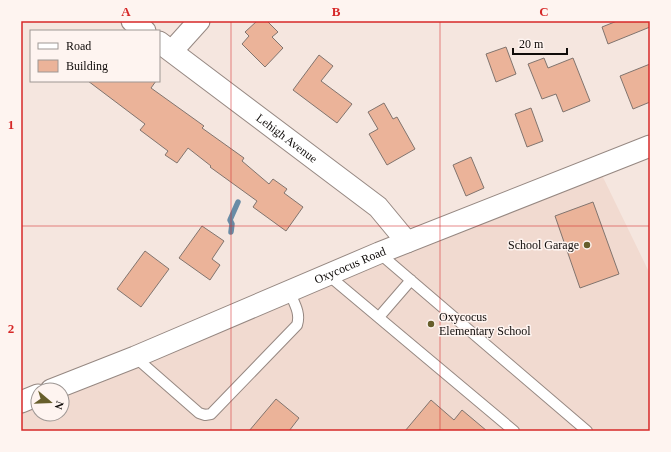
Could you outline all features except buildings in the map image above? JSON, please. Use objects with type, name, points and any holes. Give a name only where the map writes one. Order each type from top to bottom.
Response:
[{"type":"street","points":[[132,21],[144,30]]},
{"type":"street","points":[[165,46],[199,21]]},
{"type":"street","name":"Lehigh Avenue","points":[[165,46],[378,207],[407,242]]},
{"type":"street","name":"Oxycocus Road","points":[[70,383],[135,357],[379,253],[650,146]]},
{"type":"lane","points":[[379,253],[587,431]]},
{"type":"lane","points":[[328,275],[514,431]]},
{"type":"lane","points":[[379,317],[411,280]]},
{"type":"lane","points":[[135,357],[199,413],[205,415],[211,414],[297,325],[299,318],[298,312],[289,291]]},
{"type":"shaded area","name":"Oxycocus Elementary School","points":[[598,167],[650,274],[650,431],[21,431],[21,402],[30,398],[30,422],[70,422],[70,387]]},
{"type":"waterway","points":[[231,232],[232,224],[230,220],[238,202]]},
{"type":"place","name":"School Garage","points":[[587,245]]},
{"type":"place","name":"Oxycocus Elementary School","points":[[431,324]]}]
